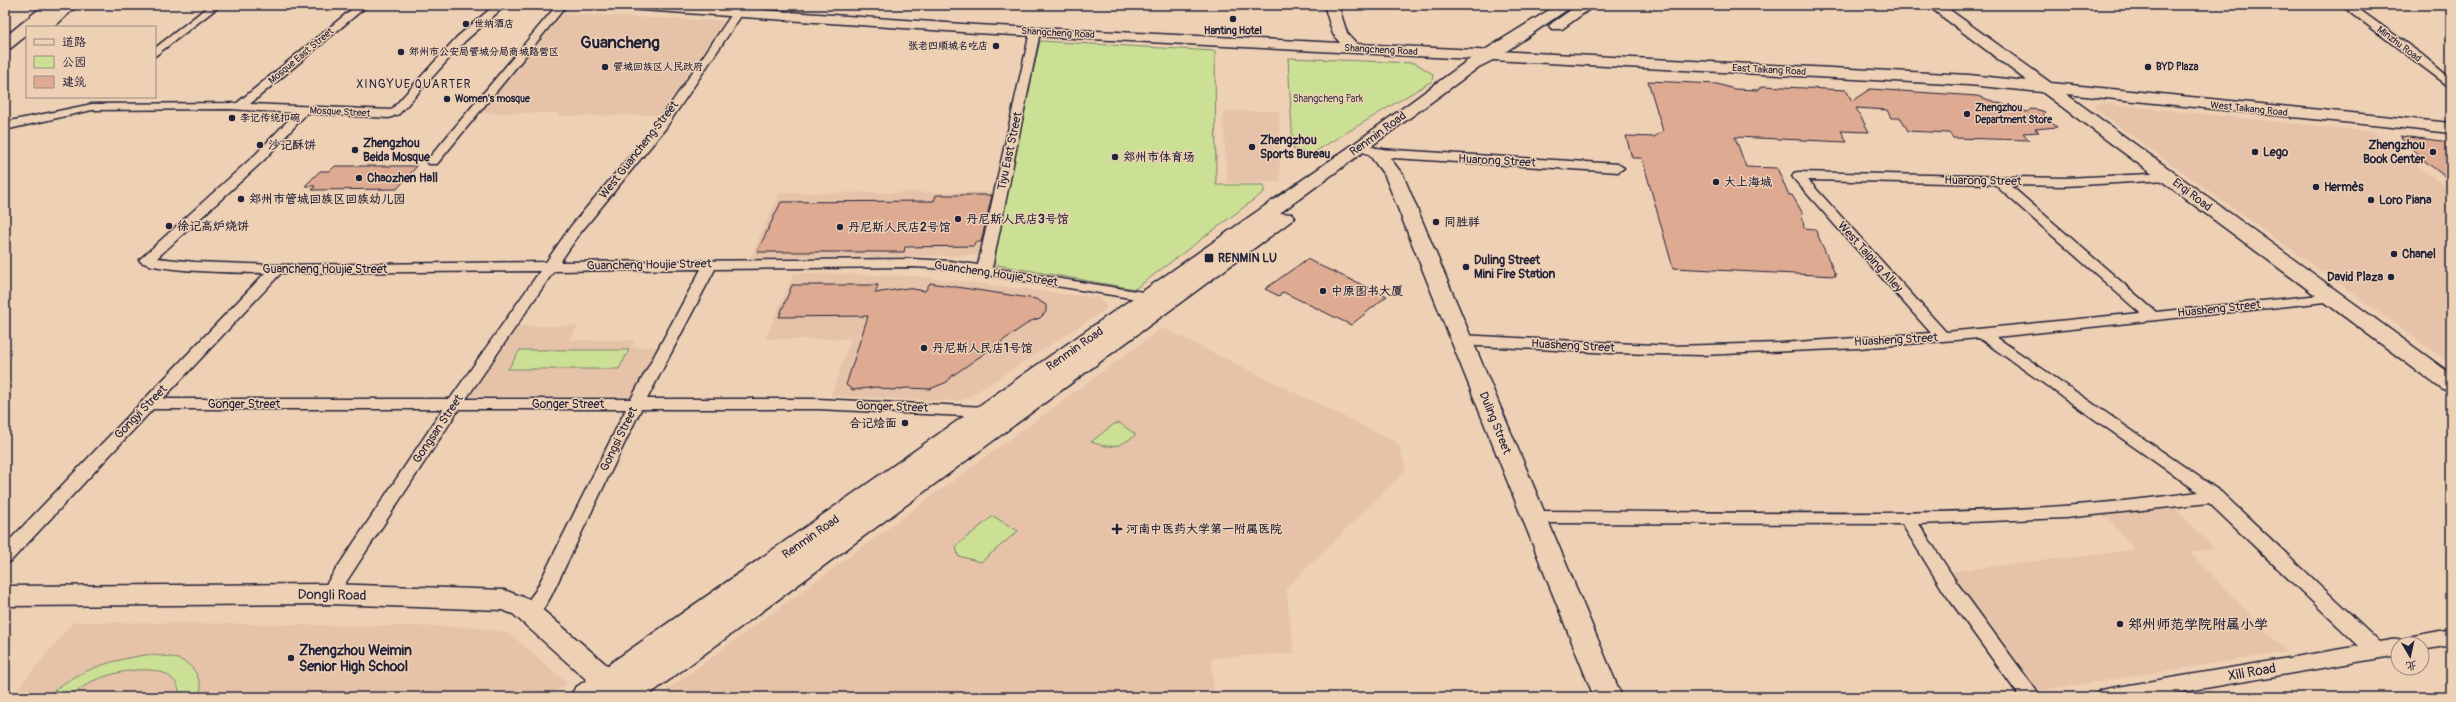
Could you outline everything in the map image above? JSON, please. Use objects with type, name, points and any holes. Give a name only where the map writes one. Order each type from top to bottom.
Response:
[{"type":"main road","points":[[27,26],[52,5]]},
{"type":"main road","points":[[46,26],[71,5]]},
{"type":"main road","name":"Renmin Road","points":[[1500,56],[1567,5]]},
{"type":"main road","name":"Renmin Road","points":[[585,697],[620,693],[1369,150],[1473,64],[1500,56],[1588,5]]},
{"type":"main road","points":[[5,45],[26,27]]},
{"type":"main road","points":[[5,61],[26,44]]},
{"type":"main road","name":"Renmin Road","points":[[620,693],[987,412],[1149,297],[1369,150]]},
{"type":"street","points":[[156,52],[216,5]]},
{"type":"street","name":"Mosque East Street","points":[[239,107],[362,5]]},
{"type":"street","name":"Mosque Street","points":[[146,260],[260,157],[304,110],[384,114],[395,112],[462,39],[501,5]]},
{"type":"street","points":[[433,161],[562,5]]},
{"type":"street","name":"Shangcheng Road","points":[[627,5],[1035,32],[1500,56]]},
{"type":"street","points":[[1331,5],[1340,34],[1352,48]]},
{"type":"street","name":"Erqi Road","points":[[1934,5],[2054,88],[2166,176],[2451,386]]},
{"type":"street","name":"Erqi Road","points":[[1943,5],[2054,88],[2451,376]]},
{"type":"street","name":"Minzhu Road","points":[[2346,5],[2417,56],[2451,85]]},
{"type":"street","name":"West Guancheng Street","points":[[550,266],[576,229],[661,126],[738,13]]},
{"type":"street","name":"Tiyu East Street","points":[[984,271],[1035,32]]},
{"type":"street","name":"East Taikang Road","points":[[1500,56],[1969,80],[2054,88]]},
{"type":"street","name":"West Taikang Road","points":[[2054,88],[2451,128]]},
{"type":"street","points":[[86,108],[99,98]]},
{"type":"street","points":[[5,126],[64,111],[86,108],[239,107],[304,110]]},
{"type":"street","name":"Huarong Street","points":[[1369,150],[1618,168]]},
{"type":"street","name":"Duling Street","points":[[1369,150],[1394,175],[1608,697]]},
{"type":"street","name":"Huarong Street","points":[[1798,176],[1999,182],[2065,182],[2166,176]]},
{"type":"street","name":"West Taiping Alley","points":[[1798,176],[1942,337]]},
{"type":"street","points":[[1999,182],[2152,316]]},
{"type":"street","name":"Guancheng Houjie Street","points":[[146,260],[166,264],[225,268],[277,269],[711,264],[881,263],[950,265],[1149,297]]},
{"type":"street","name":"Gongsi Street","points":[[528,613],[543,594],[636,404],[711,264]]},
{"type":"street","name":"Gongsan Street","points":[[329,594],[455,404],[550,266]]},
{"type":"street","name":"Gongyi Street","points":[[5,556],[277,269]]},
{"type":"street","name":"Huasheng Street","points":[[1461,340],[1674,350],[1942,337],[2330,298]]},
{"type":"street","points":[[1981,333],[2201,484],[2376,650]]},
{"type":"street","name":"Gonger Street","points":[[150,404],[817,404],[987,412]]},
{"type":"street","points":[[1533,517],[1907,518],[2088,512],[2149,507],[2215,496]]},
{"type":"street","points":[[1907,518],[1924,549],[1955,595],[2031,697]]},
{"type":"street","name":"Dongli Road","points":[[5,596],[329,594],[498,599],[522,608],[620,693]]},
{"type":"street","points":[[2430,641],[2451,638]]},
{"type":"street","name":"Xili Road","points":[[2106,697],[2390,648]]},
{"type":"shaded area","name":"管城回族区人民政府","points":[[563,14],[724,21],[660,115],[558,116],[560,113],[478,113]]},
{"type":"shaded area","name":"David Plaza","points":[[2098,103],[2373,132],[2451,191],[2451,364],[2095,109],[2095,105]]},
{"type":"shaded area","name":"Zhengzhou Sports Bureau","points":[[1223,111],[1279,111],[1280,182],[1227,183]]},
{"type":"shaded area","points":[[996,192],[980,255],[750,258],[780,193]]},
{"type":"shaded area","points":[[794,273],[913,276],[1099,298],[1106,306],[1103,311],[967,398],[958,401],[831,396],[851,339],[765,339]]},
{"type":"shaded area","points":[[515,326],[578,326],[569,340],[635,340],[631,347],[659,347],[634,396],[468,396]]},
{"type":"shaded area","name":"河南中医药大学第一附属医院","points":[[1162,328],[1398,443],[1406,470],[1286,588],[1294,653],[1211,658],[1214,697],[659,696]]},
{"type":"shaded area","name":"郑州师范学院附属小学","points":[[2174,507],[2214,548],[2189,552],[2287,652],[2030,692],[1946,572],[2134,550],[2105,513]]},
{"type":"shaded area","name":"Zhengzhou Weimin Senior High School","points":[[73,622],[473,627],[509,633],[567,683],[545,697],[11,697]]},
{"type":"green space","name":"郑州市体育场","points":[[1040,41],[1215,51],[1216,185],[1264,185],[1264,192],[1135,289],[997,265],[990,259]]},
{"type":"green space","name":"Shangcheng Park","points":[[1288,58],[1415,63],[1433,74],[1432,81],[1311,154],[1293,149]]},
{"type":"green space","points":[[520,350],[629,350],[619,369],[508,369]]},
{"type":"green space","points":[[1120,423],[1136,435],[1124,443],[1115,446],[1105,446],[1091,442],[1114,424]]},
{"type":"green space","points":[[993,516],[1018,531],[981,562],[958,556],[956,546]]},
{"type":"green space","points":[[146,655],[165,656],[181,660],[188,664],[194,670],[201,689],[195,697],[177,697],[180,694],[176,682],[167,675],[156,671],[144,670],[105,676],[91,682],[66,697],[47,697],[68,681],[93,668],[119,660]]},
{"type":"building","name":"大上海城","points":[[1648,81],[1717,84],[1734,89],[1758,90],[1763,86],[1846,90],[1852,101],[1870,89],[1977,96],[2027,112],[2031,109],[2045,112],[2043,116],[2057,127],[2035,129],[2039,132],[2023,133],[2029,140],[1953,138],[1949,133],[1908,131],[1901,118],[1891,118],[1887,110],[1856,108],[1869,132],[1841,131],[1847,142],[1735,137],[1746,167],[1777,168],[1789,195],[1792,195],[1802,212],[1804,228],[1815,229],[1836,276],[1673,268],[1642,158],[1632,158],[1626,136],[1654,137],[1663,131]]},
{"type":"building","name":"Zhengzhou Book Center","points":[[2400,136],[2451,142],[2451,181],[2422,159]]},
{"type":"building","name":"Chaozhen Hall","points":[[335,166],[417,166],[397,189],[312,190],[315,186],[305,186],[320,171],[330,171]]},
{"type":"building","name":"丹尼斯人民店2号馆","points":[[936,195],[992,195],[981,242],[975,242],[974,246],[905,247],[904,252],[757,252],[781,202],[934,201]]},
{"type":"building","name":"中原图书大厦","points":[[1307,259],[1387,296],[1351,325],[1283,292],[1279,296],[1265,289]]},
{"type":"building","name":"丹尼斯人民店1号馆","points":[[930,283],[1036,299],[1046,305],[1046,312],[1040,318],[1031,321],[952,376],[947,382],[930,389],[907,388],[891,390],[876,387],[853,390],[846,385],[868,316],[779,317],[792,285],[878,285],[875,293],[907,288],[925,291]]},
{"type":"place","name":"Hanting Hotel","points":[[1233,19]]},
{"type":"place","name":"世纳酒店","points":[[466,24]]},
{"type":"place","name":"张老四顺城名吃店","points":[[996,46]]},
{"type":"place","name":"郑州市公安局管城分局商城路营区","points":[[401,52]]},
{"type":"place","name":"管城回族区人民政府","points":[[605,67]]},
{"type":"place","name":"BYD Plaza","points":[[2148,67]]},
{"type":"place","name":"Women's mosque","points":[[447,99]]},
{"type":"place","name":"Zhengzhou Department Store","points":[[1967,114]]},
{"type":"place","name":"李记传统扣碗","points":[[232,118]]},
{"type":"place","name":"沙记酥饼","points":[[260,145]]},
{"type":"place","name":"Zhengzhou Sports Bureau","points":[[1252,147]]},
{"type":"place","name":"Zhengzhou Beida Mosque","points":[[355,150]]},
{"type":"place","name":"Lego","points":[[2255,152]]},
{"type":"place","name":"Zhengzhou Book Center","points":[[2433,152]]},
{"type":"place","name":"郑州市体育场","points":[[1115,157]]},
{"type":"place","name":"Chaozhen Hall","points":[[359,178]]},
{"type":"place","name":"大上海城","points":[[1716,182]]},
{"type":"place","name":"Hermès","points":[[2316,187]]},
{"type":"place","name":"郑州市管城回族区回族幼儿园","points":[[241,199]]},
{"type":"place","name":"Loro Piana","points":[[2371,200]]},
{"type":"place","name":"丹尼斯人民店3号馆","points":[[958,219]]},
{"type":"place","name":"同胜祥","points":[[1436,222]]},
{"type":"place","name":"徐记高炉烧饼","points":[[169,226]]},
{"type":"place","name":"丹尼斯人民店2号馆","points":[[840,227]]},
{"type":"place","name":"Chanel","points":[[2394,254]]},
{"type":"place","name":"RENMIN LU","points":[[1209,258]]},
{"type":"place","name":"Duling Street Mini Fire Station","points":[[1466,267]]},
{"type":"place","name":"David Plaza","points":[[2391,277]]},
{"type":"place","name":"中原图书大厦","points":[[1323,291]]},
{"type":"place","name":"丹尼斯人民店1号馆","points":[[924,348]]},
{"type":"place","name":"合记烩面","points":[[905,423]]},
{"type":"place","name":"河南中医药大学第一附属医院","points":[[1117,529]]},
{"type":"place","name":"郑州师范学院附属小学","points":[[2120,624]]},
{"type":"place","name":"Zhengzhou Weimin Senior High School","points":[[291,658]]},
{"type":"district","name":"Guancheng","points":[[620,42]]},
{"type":"district","name":"XINGYUE QUARTER","points":[[414,84]]}]
